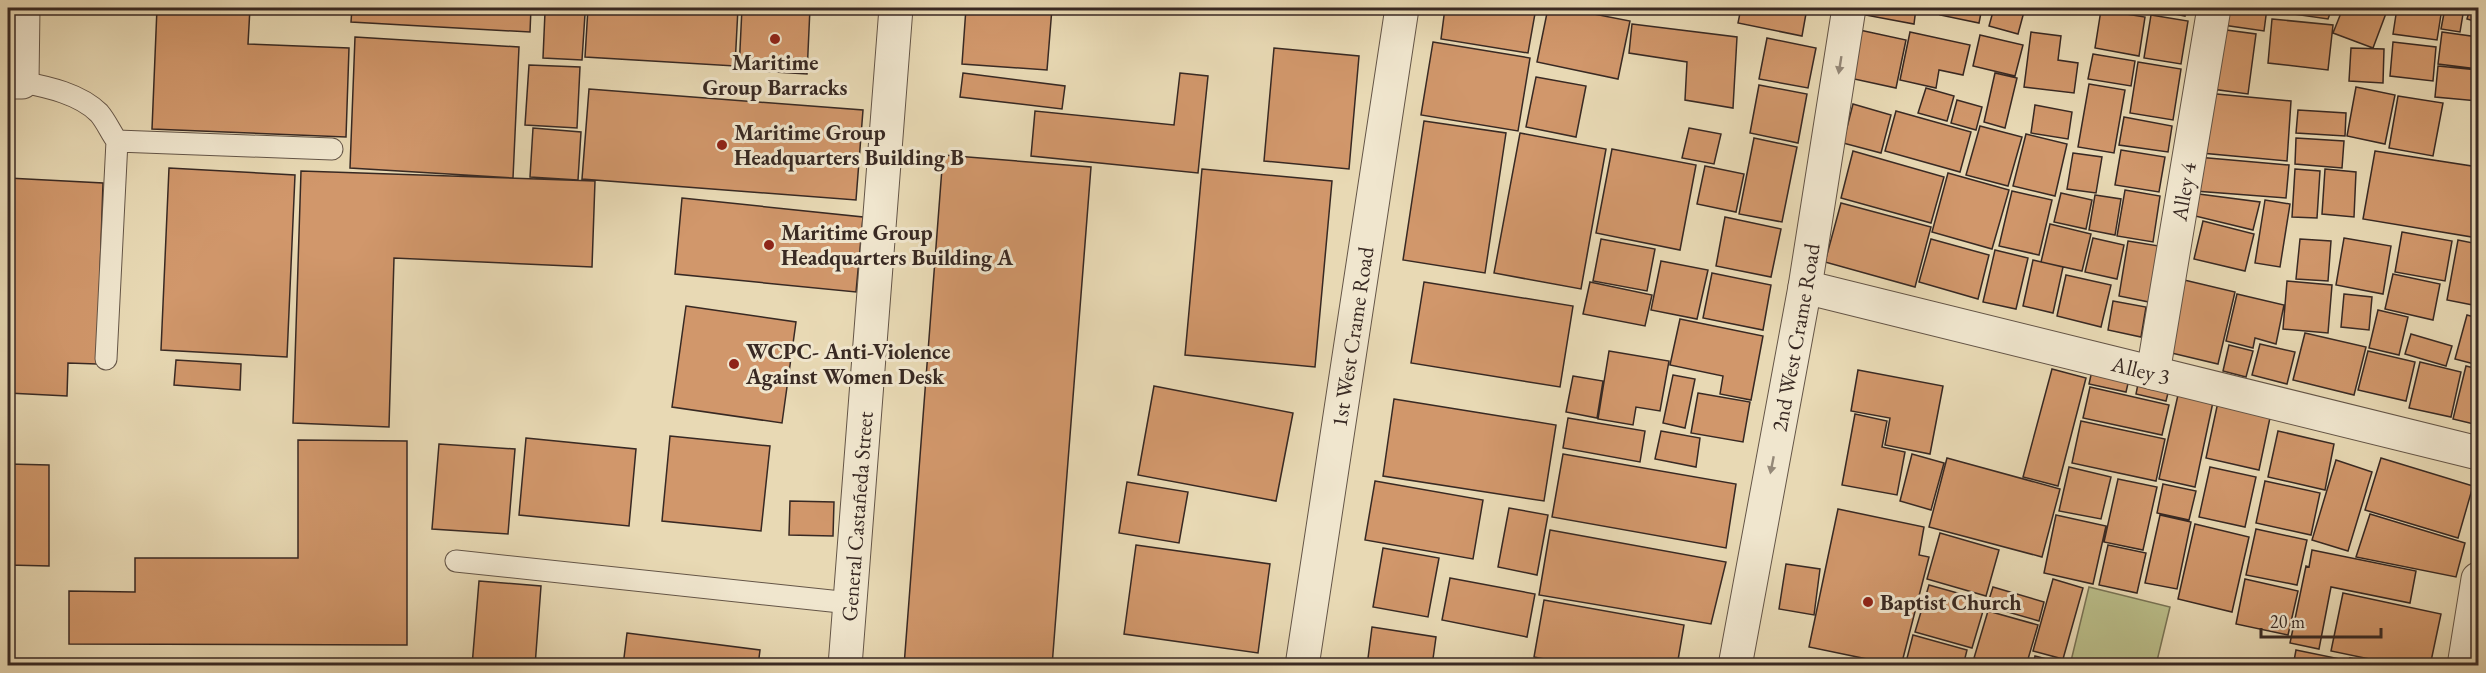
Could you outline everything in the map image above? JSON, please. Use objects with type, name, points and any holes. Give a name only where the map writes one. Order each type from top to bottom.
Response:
[{"type":"street","points":[[15,82],[23,8]]},
{"type":"street","name":"General Castañeda Street","points":[[845,666],[896,8]]},
{"type":"street","name":"1st West Crame Road","points":[[1302,666],[1402,8]]},
{"type":"street","name":"2nd West Crame Road","points":[[1735,666],[1805,287],[1849,8]]},
{"type":"street","name":"Alley 4","points":[[2153,373],[2214,8]]},
{"type":"street","name":"Alley 3","points":[[1805,287],[2478,453]]},
{"type":"street","points":[[2464,666],[2478,579]]},
{"type":"lane","points":[[15,82],[52,88],[75,98],[99,113],[117,141],[106,359]]},
{"type":"lane","points":[[117,141],[332,149]]},
{"type":"lane","points":[[456,561],[850,603]]},
{"type":"green space","points":[[2089,587],[2170,607],[2156,665],[2070,665]]},
{"type":"building","points":[[157,8],[250,8],[248,44],[349,48],[346,137],[152,129]]},
{"type":"building","points":[[352,8],[531,8],[530,32],[351,22]]},
{"type":"building","points":[[588,8],[738,8],[735,66],[585,57]]},
{"type":"building","name":"Maritime Group Barracks","points":[[742,8],[810,8],[807,74],[739,70]]},
{"type":"building","points":[[966,8],[1052,8],[1047,70],[962,64]]},
{"type":"building","points":[[1445,8],[1536,8],[1528,53],[1441,39]]},
{"type":"building","points":[[1548,8],[1563,8],[1630,21],[1618,79],[1537,62]]},
{"type":"building","points":[[1698,8],[1734,8],[1733,14]]},
{"type":"building","points":[[1741,8],[1807,8],[1802,36],[1738,23]]},
{"type":"building","points":[[1861,8],[1916,8],[1914,24],[1860,14]]},
{"type":"building","points":[[1941,8],[1982,8],[1979,23],[1940,15]]},
{"type":"building","points":[[1994,8],[2025,8],[2018,34],[1989,26]]},
{"type":"building","points":[[2146,8],[2186,8],[2185,16]]},
{"type":"building","points":[[2218,8],[2267,8],[2264,31],[2216,24]]},
{"type":"building","points":[[2295,8],[2332,8],[2328,19],[2293,14]]},
{"type":"building","points":[[2343,8],[2388,8],[2373,48],[2333,33]]},
{"type":"building","points":[[2397,8],[2442,8],[2437,40],[2393,34]]},
{"type":"building","points":[[2445,8],[2464,8],[2460,32],[2441,29]]},
{"type":"building","points":[[2470,8],[2478,8],[2478,22],[2467,19]]},
{"type":"building","points":[[2101,10],[2145,17],[2139,56],[2095,48]]},
{"type":"building","points":[[545,12],[585,14],[582,60],[543,58]]},
{"type":"building","points":[[2151,15],[2188,21],[2181,64],[2144,58]]},
{"type":"building","points":[[2272,19],[2333,25],[2328,70],[2268,63]]},
{"type":"building","points":[[1632,24],[1737,37],[1733,108],[1685,100],[1687,62],[1629,53]]},
{"type":"building","points":[[1855,29],[1906,40],[1896,88],[1845,77]]},
{"type":"building","points":[[2219,29],[2256,34],[2248,94],[2212,89]]},
{"type":"building","points":[[1910,32],[1970,45],[1963,75],[1939,70],[1936,88],[1900,80]]},
{"type":"building","points":[[2031,32],[2061,36],[2058,60],[2078,63],[2074,93],[2024,87]]},
{"type":"building","points":[[2442,32],[2478,37],[2478,69],[2438,64]]},
{"type":"building","points":[[1980,35],[2023,45],[2015,76],[1973,66]]},
{"type":"building","points":[[355,37],[519,47],[513,178],[350,168]]},
{"type":"building","points":[[1767,38],[1816,48],[1808,88],[1759,79]]},
{"type":"building","points":[[1433,42],[1530,58],[1518,131],[1421,115]]},
{"type":"building","points":[[2393,42],[2436,47],[2433,81],[2390,76]]},
{"type":"building","points":[[1274,48],[1359,56],[1349,169],[1264,161]]},
{"type":"building","points":[[2351,48],[2384,49],[2383,83],[2349,81]]},
{"type":"building","points":[[2093,54],[2135,61],[2131,86],[2088,79]]},
{"type":"building","points":[[2138,62],[2181,69],[2173,120],[2130,113]]},
{"type":"building","points":[[529,65],[580,67],[577,128],[525,125]]},
{"type":"building","points":[[2438,66],[2478,70],[2478,101],[2435,97]]},
{"type":"building","points":[[963,73],[1065,86],[1062,109],[960,97]]},
{"type":"building","points":[[1180,73],[1208,76],[1198,173],[1031,156],[1035,111],[1174,125]]},
{"type":"building","points":[[1995,73],[2017,78],[2005,128],[1984,122]]},
{"type":"building","points":[[1536,77],[1586,86],[1576,137],[1526,127]]},
{"type":"building","points":[[2089,84],[2125,90],[2114,153],[2078,147]]},
{"type":"building","points":[[1759,85],[1807,94],[1798,143],[1750,133]]},
{"type":"building","points":[[2356,87],[2395,95],[2385,144],[2347,136]]},
{"type":"building","points":[[1926,88],[1954,96],[1947,121],[1918,113]]},
{"type":"building","name":"Maritime Group Headquarters Building B","points":[[589,89],[863,110],[856,200],[582,179]]},
{"type":"building","points":[[2206,93],[2291,101],[2287,161],[2201,153]]},
{"type":"building","points":[[2398,96],[2443,103],[2433,156],[2389,148]]},
{"type":"building","points":[[1957,100],[1982,107],[1976,130],[1951,123]]},
{"type":"building","points":[[1853,104],[1891,115],[1881,153],[1843,143]]},
{"type":"building","points":[[2035,105],[2072,112],[2068,139],[2031,133]]},
{"type":"building","points":[[2298,110],[2346,113],[2345,136],[2296,133]]},
{"type":"building","points":[[1896,111],[1971,132],[1960,172],[1885,151]]},
{"type":"building","points":[[2124,117],[2172,126],[2168,152],[2119,145]]},
{"type":"building","points":[[1424,121],[1506,133],[1485,273],[1403,260]]},
{"type":"building","points":[[1980,126],[2022,137],[2008,186],[1966,175]]},
{"type":"building","points":[[533,128],[581,132],[578,180],[530,177]]},
{"type":"building","points":[[1689,128],[1721,134],[1714,164],[1682,158]]},
{"type":"building","points":[[1520,133],[1606,149],[1581,289],[1494,273]]},
{"type":"building","points":[[2026,134],[2067,144],[2055,196],[2013,186]]},
{"type":"building","points":[[1754,138],[1797,147],[1782,222],[1739,214]]},
{"type":"building","points":[[2296,138],[2344,141],[2342,168],[2295,164]]},
{"type":"building","points":[[1612,149],[1696,165],[1680,250],[1596,233]]},
{"type":"building","points":[[2121,150],[2165,157],[2159,192],[2115,185]]},
{"type":"building","points":[[1853,151],[1944,177],[1931,223],[1841,198]]},
{"type":"building","points":[[2375,151],[2478,167],[2478,238],[2363,219]]},
{"type":"building","points":[[2073,153],[2102,157],[2096,193],[2067,189]]},
{"type":"building","points":[[943,155],[1091,167],[1052,666],[904,666]]},
{"type":"building","points":[[2197,157],[2289,165],[2286,198],[2195,191]]},
{"type":"building","points":[[1705,166],[1744,174],[1736,212],[1697,204]]},
{"type":"building","points":[[169,168],[295,175],[287,357],[161,350]]},
{"type":"building","points":[[1202,169],[1332,181],[1315,367],[1185,355]]},
{"type":"building","points":[[2295,169],[2320,171],[2317,218],[2292,217]]},
{"type":"building","points":[[2325,169],[2356,172],[2354,217],[2322,214]]},
{"type":"building","points":[[301,171],[595,181],[592,267],[394,258],[389,427],[293,423]]},
{"type":"building","points":[[1948,173],[2009,190],[1992,249],[1932,232]]},
{"type":"building","points":[[8,178],[103,183],[97,364],[68,363],[67,396],[8,393]]},
{"type":"building","points":[[2125,190],[2160,196],[2153,242],[2117,236]]},
{"type":"building","points":[[2012,191],[2052,200],[2039,255],[1999,246]]},
{"type":"building","points":[[2061,193],[2092,200],[2086,229],[2054,222]]},
{"type":"building","points":[[2191,193],[2260,202],[2253,230],[2187,214]]},
{"type":"building","points":[[2095,195],[2121,199],[2115,235],[2089,230]]},
{"type":"building","name":"Maritime Group Headquarters Building A","points":[[682,198],[863,217],[856,292],[675,274]]},
{"type":"building","points":[[2265,200],[2290,204],[2280,267],[2255,263]]},
{"type":"building","points":[[1841,203],[1931,227],[1915,287],[1825,262]]},
{"type":"building","points":[[1725,217],[1781,229],[1771,277],[1716,266]]},
{"type":"building","points":[[2203,221],[2254,234],[2245,271],[2194,259]]},
{"type":"building","points":[[2050,224],[2091,234],[2082,271],[2041,262]]},
{"type":"building","points":[[2402,232],[2452,241],[2445,281],[2395,272]]},
{"type":"building","points":[[2093,238],[2124,245],[2117,279],[2085,272]]},
{"type":"building","points":[[2344,238],[2391,246],[2383,294],[2336,285]]},
{"type":"building","points":[[1601,239],[1655,249],[1647,291],[1593,281]]},
{"type":"building","points":[[1931,239],[1989,255],[1978,299],[1919,282]]},
{"type":"building","points":[[2300,239],[2331,241],[2328,281],[2296,279]]},
{"type":"building","points":[[2458,240],[2478,244],[2478,306],[2447,300]]},
{"type":"building","points":[[2128,241],[2159,246],[2149,302],[2119,296]]},
{"type":"building","points":[[1995,250],[2028,258],[2016,309],[1983,302]]},
{"type":"building","points":[[2033,260],[2063,267],[2053,313],[2023,306]]},
{"type":"building","points":[[1661,261],[1708,270],[1697,319],[1651,310]]},
{"type":"building","points":[[1712,273],[1771,285],[1763,330],[1703,318]]},
{"type":"building","points":[[2393,274],[2440,284],[2433,320],[2385,309]]},
{"type":"building","points":[[2066,275],[2111,285],[2101,327],[2057,316]]},
{"type":"building","points":[[2180,279],[2235,292],[2218,364],[2163,351]]},
{"type":"building","points":[[2287,281],[2332,285],[2328,333],[2283,329]]},
{"type":"building","points":[[1424,282],[1573,306],[1560,387],[1411,363]]},
{"type":"building","points":[[1590,282],[1652,295],[1645,326],[1583,314]]},
{"type":"building","points":[[2237,294],[2284,305],[2276,344],[2255,338],[2253,348],[2226,341]]},
{"type":"building","points":[[2344,294],[2372,297],[2369,330],[2341,327]]},
{"type":"building","points":[[2113,301],[2146,307],[2141,337],[2108,330]]},
{"type":"building","name":"WCPC- Anti-Violence Against Women Desk","points":[[686,306],[796,322],[782,423],[672,407]]},
{"type":"building","points":[[2378,310],[2408,317],[2399,355],[2369,348]]},
{"type":"building","points":[[2467,315],[2478,318],[2478,365],[2455,359]]},
{"type":"building","points":[[1680,319],[1763,336],[1751,400],[1720,394],[1723,376],[1670,365]]},
{"type":"building","points":[[2305,333],[2366,347],[2354,395],[2293,380]]},
{"type":"building","points":[[2411,334],[2452,346],[2446,366],[2405,354]]},
{"type":"building","points":[[2260,344],[2295,352],[2287,384],[2252,375]]},
{"type":"building","points":[[2229,345],[2253,351],[2246,377],[2223,371]]},
{"type":"building","points":[[1609,351],[1669,361],[1660,411],[1636,407],[1633,425],[1598,419]]},
{"type":"building","points":[[2368,351],[2415,362],[2406,401],[2358,390]]},
{"type":"building","points":[[176,360],[241,364],[240,390],[174,385]]},
{"type":"building","points":[[2420,362],[2461,372],[2451,417],[2409,408]]},
{"type":"building","points":[[2093,366],[2130,375],[2126,392],[2089,384]]},
{"type":"building","points":[[2466,366],[2478,369],[2478,425],[2453,419]]},
{"type":"building","points":[[2052,369],[2086,378],[2058,486],[2023,477]]},
{"type":"building","points":[[1858,370],[1943,386],[1930,454],[1885,445],[1890,418],[1851,411]]},
{"type":"building","points":[[2140,374],[2171,381],[2166,401],[2136,394]]},
{"type":"building","points":[[1673,375],[1695,379],[1685,428],[1663,423]]},
{"type":"building","points":[[1573,376],[1603,381],[1597,418],[1566,412]]},
{"type":"building","points":[[1154,386],[1293,413],[1276,501],[1138,475]]},
{"type":"building","points":[[2090,387],[2169,405],[2162,435],[2083,418]]},
{"type":"building","points":[[1698,393],[1750,402],[1743,442],[1691,433]]},
{"type":"building","points":[[2178,395],[2213,402],[2195,487],[2159,479]]},
{"type":"building","points":[[1394,399],[1556,425],[1544,501],[1383,476]]},
{"type":"building","points":[[2218,402],[2271,413],[2259,470],[2206,458]]},
{"type":"building","points":[[1855,414],[1887,421],[1882,447],[1905,452],[1897,495],[1842,485]]},
{"type":"building","points":[[1568,418],[1645,431],[1640,462],[1563,448]]},
{"type":"building","points":[[2081,421],[2165,439],[2156,481],[2072,463]]},
{"type":"building","points":[[1661,431],[1700,438],[1696,467],[1655,459]]},
{"type":"building","points":[[2278,431],[2334,444],[2325,490],[2268,477]]},
{"type":"building","points":[[670,436],[770,446],[761,531],[662,521]]},
{"type":"building","points":[[526,438],[636,449],[629,526],[519,515]]},
{"type":"building","points":[[298,440],[407,441],[407,645],[69,644],[69,591],[135,592],[135,558],[298,558]]},
{"type":"building","points":[[439,444],[515,449],[508,534],[432,529]]},
{"type":"building","points":[[1563,454],[1736,484],[1726,548],[1552,517]]},
{"type":"building","points":[[1912,454],[1944,463],[1931,510],[1900,501]]},
{"type":"building","points":[[1947,458],[2060,489],[2042,557],[1929,527]]},
{"type":"building","points":[[2381,458],[2473,486],[2458,538],[2365,510]]},
{"type":"building","points":[[2336,460],[2372,472],[2348,551],[2312,540]]},
{"type":"building","points":[[8,464],[49,465],[49,566],[8,565]]},
{"type":"building","points":[[2069,467],[2111,477],[2101,519],[2059,511]]},
{"type":"building","points":[[2210,467],[2256,477],[2245,527],[2199,517]]},
{"type":"building","points":[[2118,479],[2157,487],[2143,550],[2104,542]]},
{"type":"building","points":[[1375,481],[1483,500],[1473,559],[1365,540]]},
{"type":"building","points":[[2265,481],[2320,493],[2311,535],[2256,523]]},
{"type":"building","points":[[1127,482],[1188,492],[1179,543],[1119,533]]},
{"type":"building","points":[[2163,484],[2196,491],[2189,520],[2157,513]]},
{"type":"building","points":[[790,501],[834,502],[833,536],[789,535]]},
{"type":"building","points":[[1509,508],[1548,515],[1537,575],[1498,567]]},
{"type":"building","name":"Baptist Church","points":[[1838,509],[1924,527],[1919,555],[1929,557],[1901,666],[1809,647]]},
{"type":"building","points":[[2370,514],[2465,543],[2456,577],[2356,557]]},
{"type":"building","points":[[2056,515],[2106,526],[2093,584],[2044,573]]},
{"type":"building","points":[[2160,515],[2191,522],[2177,589],[2145,583]]},
{"type":"building","points":[[2195,524],[2249,537],[2232,612],[2178,599]]},
{"type":"building","points":[[2256,529],[2307,540],[2297,585],[2246,575]]},
{"type":"building","points":[[1550,530],[1726,562],[1711,624],[1539,595]]},
{"type":"building","points":[[1940,533],[1999,550],[1986,596],[1927,579]]},
{"type":"building","points":[[1136,545],[1270,564],[1258,653],[1124,634]]},
{"type":"building","points":[[2108,545],[2146,553],[2137,593],[2099,585]]},
{"type":"building","points":[[1383,548],[1439,558],[1428,617],[1373,607]]},
{"type":"building","points":[[2312,550],[2416,571],[2410,603],[2331,587],[2319,649],[2290,643],[2306,566],[2309,567]]},
{"type":"building","points":[[1786,564],[1820,569],[1814,615],[1779,609]]},
{"type":"building","points":[[1450,578],[1535,594],[1527,637],[1442,620]]},
{"type":"building","points":[[2053,579],[2083,588],[2063,659],[2033,651]]},
{"type":"building","points":[[2245,579],[2298,591],[2288,635],[2236,624]]},
{"type":"building","points":[[479,581],[541,586],[535,666],[472,666]]},
{"type":"building","points":[[1929,585],[1986,601],[1972,648],[1915,632]]},
{"type":"building","points":[[1993,587],[2044,602],[2039,621],[1987,606]]},
{"type":"building","points":[[2343,593],[2441,614],[2430,666],[2403,666],[2331,651]]},
{"type":"building","points":[[1544,600],[1684,625],[1677,666],[1580,666],[1534,657]]},
{"type":"building","points":[[1988,611],[2038,625],[2026,666],[2000,666],[1974,658]]},
{"type":"building","points":[[1372,627],[1436,637],[1432,666],[1367,666]]},
{"type":"building","points":[[627,633],[760,650],[758,666],[623,666]]},
{"type":"building","points":[[1913,635],[1967,650],[1963,666],[1918,666],[1906,662]]},
{"type":"building","points":[[2296,650],[2345,660],[2344,666],[2293,666]]},
{"type":"building","points":[[2035,656],[2066,664],[2065,666],[2033,666]]},
{"type":"building","points":[[2350,658],[2386,666],[2349,666]]},
{"type":"place","name":"Maritime Group Barracks","points":[[775,39]]},
{"type":"place","name":"Maritime Group Headquarters Building B","points":[[722,145]]},
{"type":"place","name":"Maritime Group Headquarters Building A","points":[[769,245]]},
{"type":"place","name":"WCPC- Anti-Violence Against Women Desk","points":[[734,364]]},
{"type":"place","name":"Baptist Church","points":[[1868,602]]}]
